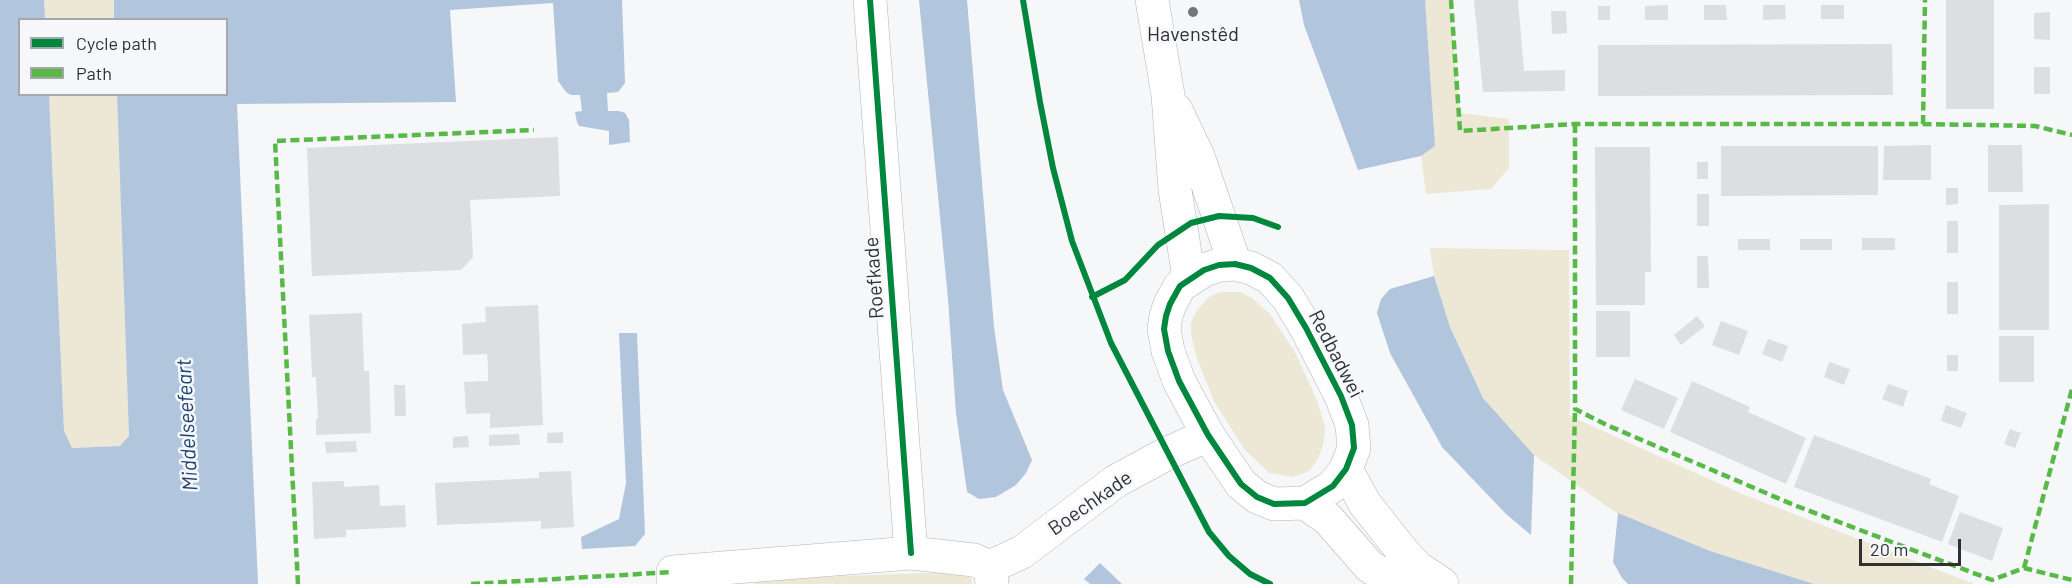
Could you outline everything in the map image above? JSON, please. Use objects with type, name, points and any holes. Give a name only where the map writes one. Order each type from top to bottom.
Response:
[{"type":"street","name":"Roefkade","points":[[870,0],[911,553]]},
{"type":"street","points":[[1152,0],[1168,95],[1175,190],[1189,278]]},
{"type":"street","points":[[1168,95],[1198,156],[1235,264]]},
{"type":"street","name":"Redbadwei","points":[[1235,264],[1251,268],[1270,278],[1288,298],[1341,396],[1352,424],[1354,448],[1346,469],[1333,486],[1305,503],[1274,504],[1257,497],[1241,484],[1208,435],[1179,381],[1168,351],[1164,329],[1170,304],[1180,286],[1204,270],[1219,265],[1235,264]]},
{"type":"street","name":"Boechkade","points":[[991,576],[1116,481],[1208,435]]},
{"type":"street","points":[[1346,469],[1365,504],[1404,554],[1418,568],[1442,584]]},
{"type":"street","points":[[1305,503],[1328,519],[1368,566],[1398,584]]},
{"type":"street","points":[[673,578],[911,553],[974,560],[991,576]]},
{"type":"shaded area","points":[[44,0],[114,0],[114,18],[45,18]]},
{"type":"shaded area","points":[[1425,0],[1449,0],[1460,113],[1509,119],[1509,168],[1491,189],[1426,194],[1421,156],[1435,146]]},
{"type":"shaded area","points":[[49,96],[117,96],[129,436],[121,446],[71,448],[64,431]]},
{"type":"shaded area","points":[[1430,248],[1569,250],[1570,416],[1740,493],[1974,584],[1814,584],[1710,551],[1615,512],[1534,455],[1483,398],[1450,327],[1434,276]]},
{"type":"shaded area","points":[[1220,292],[1241,292],[1253,299],[1270,314],[1295,352],[1316,398],[1325,426],[1324,442],[1318,459],[1309,471],[1293,477],[1269,473],[1244,449],[1214,401],[1196,356],[1191,323],[1197,310],[1209,297]]},
{"type":"shaded area","points":[[950,572],[971,578],[972,584],[753,584],[765,579]]},
{"type":"water","name":"Middelseefeart","points":[[0,0],[44,0],[45,18],[18,18],[18,96],[49,96],[64,431],[72,448],[120,446],[129,436],[117,96],[228,96],[228,18],[114,18],[114,0],[622,0],[625,83],[618,92],[607,93],[608,111],[625,113],[629,120],[630,142],[609,145],[609,131],[579,126],[575,112],[582,111],[580,95],[571,95],[566,92],[558,81],[553,3],[450,10],[456,102],[237,104],[258,584],[0,584]]},
{"type":"water","points":[[919,0],[967,0],[994,327],[1003,390],[1032,460],[1026,473],[1016,485],[996,497],[979,499],[967,492],[956,413],[948,299]]},
{"type":"water","points":[[1299,0],[1425,0],[1435,146],[1421,156],[1358,170],[1304,25]]},
{"type":"water","points":[[1434,276],[1450,327],[1483,398],[1534,455],[1531,535],[1506,514],[1442,447],[1390,353],[1377,313],[1381,299],[1390,289]]},
{"type":"water","points":[[619,333],[637,333],[645,534],[635,546],[582,549],[581,537],[619,519],[626,483]]},
{"type":"water","points":[[1618,513],[1710,551],[1814,584],[1628,584],[1613,562]]},
{"type":"water","points":[[1100,563],[1122,584],[1090,584],[1084,579]]},
{"type":"building","points":[[1474,0],[1518,0],[1524,71],[1565,70],[1565,91],[1483,92]]},
{"type":"building","points":[[1946,0],[1994,0],[1994,109],[1946,109]]},
{"type":"building","points":[[1668,5],[1668,20],[1645,20],[1645,6]]},
{"type":"building","points":[[1704,5],[1726,5],[1727,20],[1704,20]]},
{"type":"building","points":[[1763,5],[1785,5],[1786,19],[1763,20]]},
{"type":"building","points":[[1821,5],[1844,5],[1844,19],[1821,19]]},
{"type":"building","points":[[1598,6],[1610,6],[1610,20],[1598,20]]},
{"type":"building","points":[[1551,11],[1566,11],[1567,33],[1552,34]]},
{"type":"building","points":[[2050,12],[2050,40],[2034,39],[2034,13]]},
{"type":"building","points":[[1892,44],[1893,95],[1598,96],[1598,45]]},
{"type":"building","points":[[2034,67],[2050,67],[2050,94],[2034,94]]},
{"type":"building","points":[[558,137],[560,196],[470,200],[473,257],[461,270],[312,276],[307,148]]},
{"type":"building","points":[[1931,145],[1931,180],[1883,180],[1884,146]]},
{"type":"building","points":[[1988,145],[2022,145],[2023,192],[1988,192]]},
{"type":"building","points":[[1721,146],[1878,146],[1878,195],[1721,196]]},
{"type":"building","points":[[1595,147],[1650,147],[1651,272],[1645,272],[1645,305],[1596,305]]},
{"type":"building","points":[[1697,162],[1708,162],[1708,179],[1697,179]]},
{"type":"building","points":[[1946,188],[1958,188],[1958,204],[1946,205]]},
{"type":"building","points":[[1697,194],[1709,194],[1709,226],[1697,226]]},
{"type":"building","points":[[2049,204],[2049,330],[1999,330],[1999,205]]},
{"type":"building","points":[[1947,221],[1958,221],[1958,253],[1947,253]]},
{"type":"building","points":[[1862,238],[1895,238],[1895,250],[1862,250]]},
{"type":"building","points":[[1738,239],[1770,239],[1770,250],[1738,250]]},
{"type":"building","points":[[1800,239],[1832,239],[1832,250],[1800,250]]},
{"type":"building","points":[[1697,256],[1708,256],[1709,288],[1697,288]]},
{"type":"building","points":[[1947,282],[1958,282],[1958,314],[1947,314]]},
{"type":"building","points":[[538,305],[543,425],[490,428],[490,413],[466,414],[464,382],[488,381],[488,368],[487,354],[463,355],[462,324],[486,322],[485,307]]},
{"type":"building","points":[[1596,311],[1630,311],[1630,357],[1596,357]]},
{"type":"building","points":[[362,313],[364,371],[369,371],[371,433],[316,435],[316,419],[318,419],[316,377],[312,377],[309,315]]},
{"type":"building","points":[[1697,316],[1705,326],[1681,345],[1674,335]]},
{"type":"building","points":[[1721,321],[1748,331],[1739,355],[1712,345]]},
{"type":"building","points":[[1999,336],[2034,336],[2034,382],[1999,382]]},
{"type":"building","points":[[1768,339],[1788,346],[1782,362],[1762,354]]},
{"type":"building","points":[[1947,355],[1958,355],[1958,371],[1947,371]]},
{"type":"building","points":[[1829,362],[1850,369],[1844,385],[1824,377]]},
{"type":"building","points":[[1635,379],[1678,398],[1664,429],[1621,410]]},
{"type":"building","points":[[1692,381],[1750,407],[1748,412],[1806,438],[1786,484],[1670,432]]},
{"type":"building","points":[[1888,384],[1908,391],[1903,407],[1882,399]]},
{"type":"building","points":[[394,385],[405,385],[406,416],[395,416]]},
{"type":"building","points":[[1946,405],[1967,413],[1961,428],[1941,421]]},
{"type":"building","points":[[2010,429],[2021,433],[2015,448],[2004,444]]},
{"type":"building","points":[[563,432],[563,443],[547,443],[547,433]]},
{"type":"building","points":[[519,434],[520,445],[489,446],[489,435]]},
{"type":"building","points":[[1814,435],[1931,479],[1929,484],[1959,496],[1942,542],[1794,487]]},
{"type":"building","points":[[468,436],[469,447],[453,448],[453,437]]},
{"type":"building","points":[[356,441],[357,452],[326,453],[325,442]]},
{"type":"building","points":[[571,471],[574,527],[541,529],[541,521],[437,525],[435,483],[539,478],[539,472]]},
{"type":"building","points":[[344,481],[344,487],[379,485],[380,506],[405,505],[406,527],[346,530],[346,537],[314,539],[312,482]]},
{"type":"building","points":[[1960,512],[2003,528],[1992,561],[1948,544]]},
{"type":"marked path","points":[[1451,0],[1460,131],[1575,124],[1923,124],[2035,126],[2072,135]]},
{"type":"marked path","points":[[1923,124],[1925,0]]},
{"type":"marked path","points":[[1575,124],[1575,409],[1609,426],[1794,505],[1992,580],[2024,568],[2072,580]]},
{"type":"marked path","points":[[298,584],[275,141],[534,130]]},
{"type":"marked path","points":[[2024,568],[2072,389]]},
{"type":"marked path","points":[[1571,584],[1575,409]]},
{"type":"marked path","points":[[471,584],[673,572]]},
{"type":"cycle path","points":[[870,0],[911,553]]},
{"type":"cycle path","points":[[1023,0],[1053,168],[1072,241],[1111,343],[1209,532],[1229,556],[1250,574],[1270,584]]},
{"type":"cycle path","points":[[1092,297],[1125,280],[1158,245],[1191,223],[1219,216],[1253,218],[1278,227]]},
{"type":"cycle path","points":[[1235,264],[1251,268],[1270,278],[1288,298],[1341,396],[1352,425],[1354,448],[1346,469],[1333,486],[1305,503],[1274,504],[1257,497],[1241,484],[1208,435],[1179,381],[1168,351],[1164,329],[1166,316],[1180,286],[1204,270],[1219,265],[1235,264]]},
{"type":"place","name":"Havenstêd","points":[[1193,12]]}]
